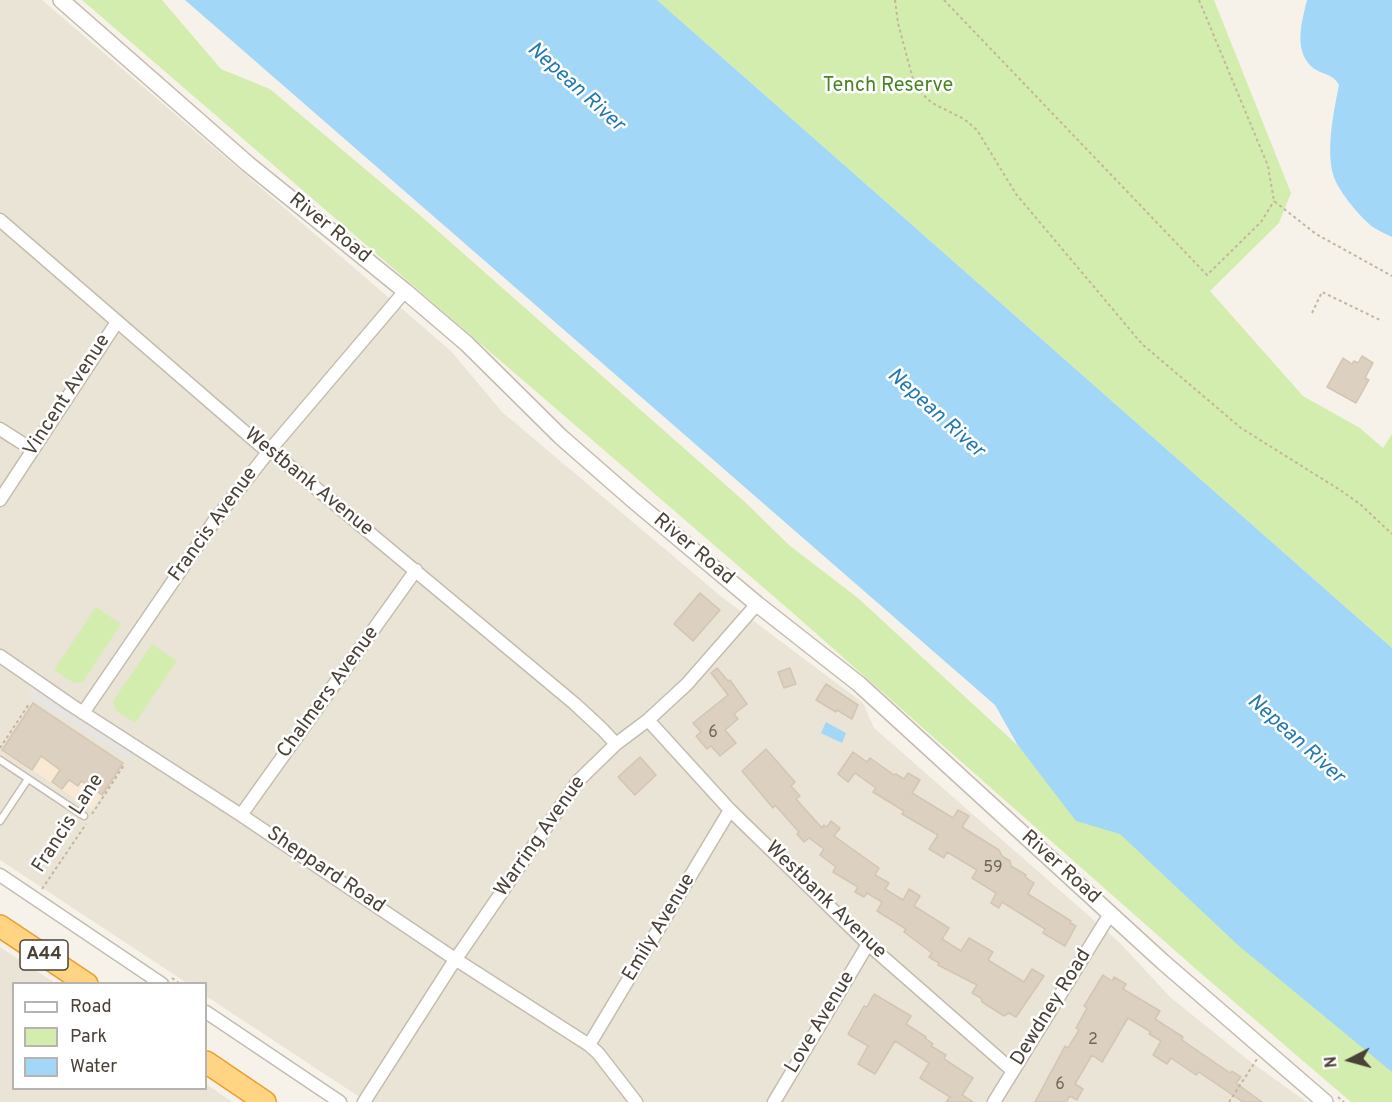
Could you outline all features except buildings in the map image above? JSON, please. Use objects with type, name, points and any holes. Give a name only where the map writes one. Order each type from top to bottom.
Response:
[{"type":"highway","name":"A44","points":[[0,926],[84,982]]},
{"type":"highway","points":[[207,1063],[265,1102]]},
{"type":"street","name":"River Road","points":[[61,0],[248,164],[467,344],[561,437],[757,604],[859,684],[1110,914],[1325,1102]]},
{"type":"street","name":"Westbank Avenue","points":[[0,220],[261,446],[416,570],[574,704],[616,744]]},
{"type":"street","name":"Francis Avenue","points":[[83,713],[215,520],[269,451],[405,291]]},
{"type":"street","name":"Vincent Avenue","points":[[0,500],[117,322]]},
{"type":"street","points":[[0,429],[33,450]]},
{"type":"street","name":"Chalmers Avenue","points":[[241,815],[416,570]]},
{"type":"street","name":"Warring Avenue","points":[[364,1102],[455,959],[574,786],[616,744],[648,720],[693,679],[757,604]]},
{"type":"street","name":"Sheppard Road","points":[[0,656],[455,959],[589,1045],[598,1053],[636,1102]]},
{"type":"street","name":"Westbank Avenue","points":[[648,720],[730,810],[868,944],[1013,1071]]},
{"type":"street","name":"Emily Avenue","points":[[589,1045],[730,810]]},
{"type":"street","points":[[0,875],[159,982]]},
{"type":"street","name":"Dewdney Road","points":[[994,1102],[1110,914]]},
{"type":"street","name":"Love Avenue","points":[[774,1102],[868,944]]},
{"type":"street","points":[[207,1013],[340,1102]]},
{"type":"lane","points":[[0,760],[84,816]]},
{"type":"lane","points":[[0,821],[28,779]]},
{"type":"path","points":[[895,0],[908,69],[915,87],[932,103],[964,119],[977,130],[1016,194],[1142,344],[1241,428],[1340,489],[1392,534]]},
{"type":"path","points":[[944,0],[1207,275],[1261,222],[1274,201],[1268,166],[1199,0]]},
{"type":"path","points":[[1274,201],[1316,234],[1392,276]]},
{"type":"path","points":[[1312,314],[1322,292],[1380,320]]},
{"type":"path","points":[[0,748],[28,704]]},
{"type":"path","name":"Francis Lane","points":[[36,899],[124,765]]},
{"type":"path","points":[[1229,1102],[1263,1049]]},
{"type":"shaded area","points":[[0,0],[42,0],[451,351],[502,412],[723,598],[863,703],[874,728],[1120,943],[1170,997],[1252,1063],[1307,1102],[367,1102],[207,997],[207,982],[185,982],[0,860]]},
{"type":"shaded area","points":[[29,685],[131,752],[130,761],[31,697]]},
{"type":"shaded area","points":[[30,708],[120,768],[92,810],[2,750]]},
{"type":"shaded area","points":[[0,947],[53,982],[12,982],[12,1090],[207,1090],[207,1085],[232,1102],[0,1102]]},
{"type":"green space","points":[[82,0],[162,0],[221,69],[270,89],[422,217],[745,502],[789,545],[858,598],[1040,766],[1129,838],[1392,1065],[1392,1102],[1351,1102],[1197,970],[794,614]]},
{"type":"green space","name":"Tench Reserve","points":[[657,0],[1214,0],[1291,193],[1279,223],[1210,291],[1303,396],[1360,428],[1383,448],[1392,434],[1392,648]]},
{"type":"green space","points":[[96,607],[121,624],[83,682],[74,683],[54,670]]},
{"type":"green space","points":[[152,644],[177,661],[135,723],[115,710],[113,701]]},
{"type":"water","name":"Nepean River","points":[[185,0],[657,0],[1392,648],[1392,1072],[1239,946],[1120,834],[1076,821],[1017,744],[995,705]]},
{"type":"water","points":[[1307,0],[1392,0],[1392,237],[1373,227],[1363,218],[1335,180],[1330,153],[1339,85],[1334,78],[1312,67],[1302,52],[1300,35]]},
{"type":"water","points":[[826,722],[846,733],[842,743],[821,733]]}]
